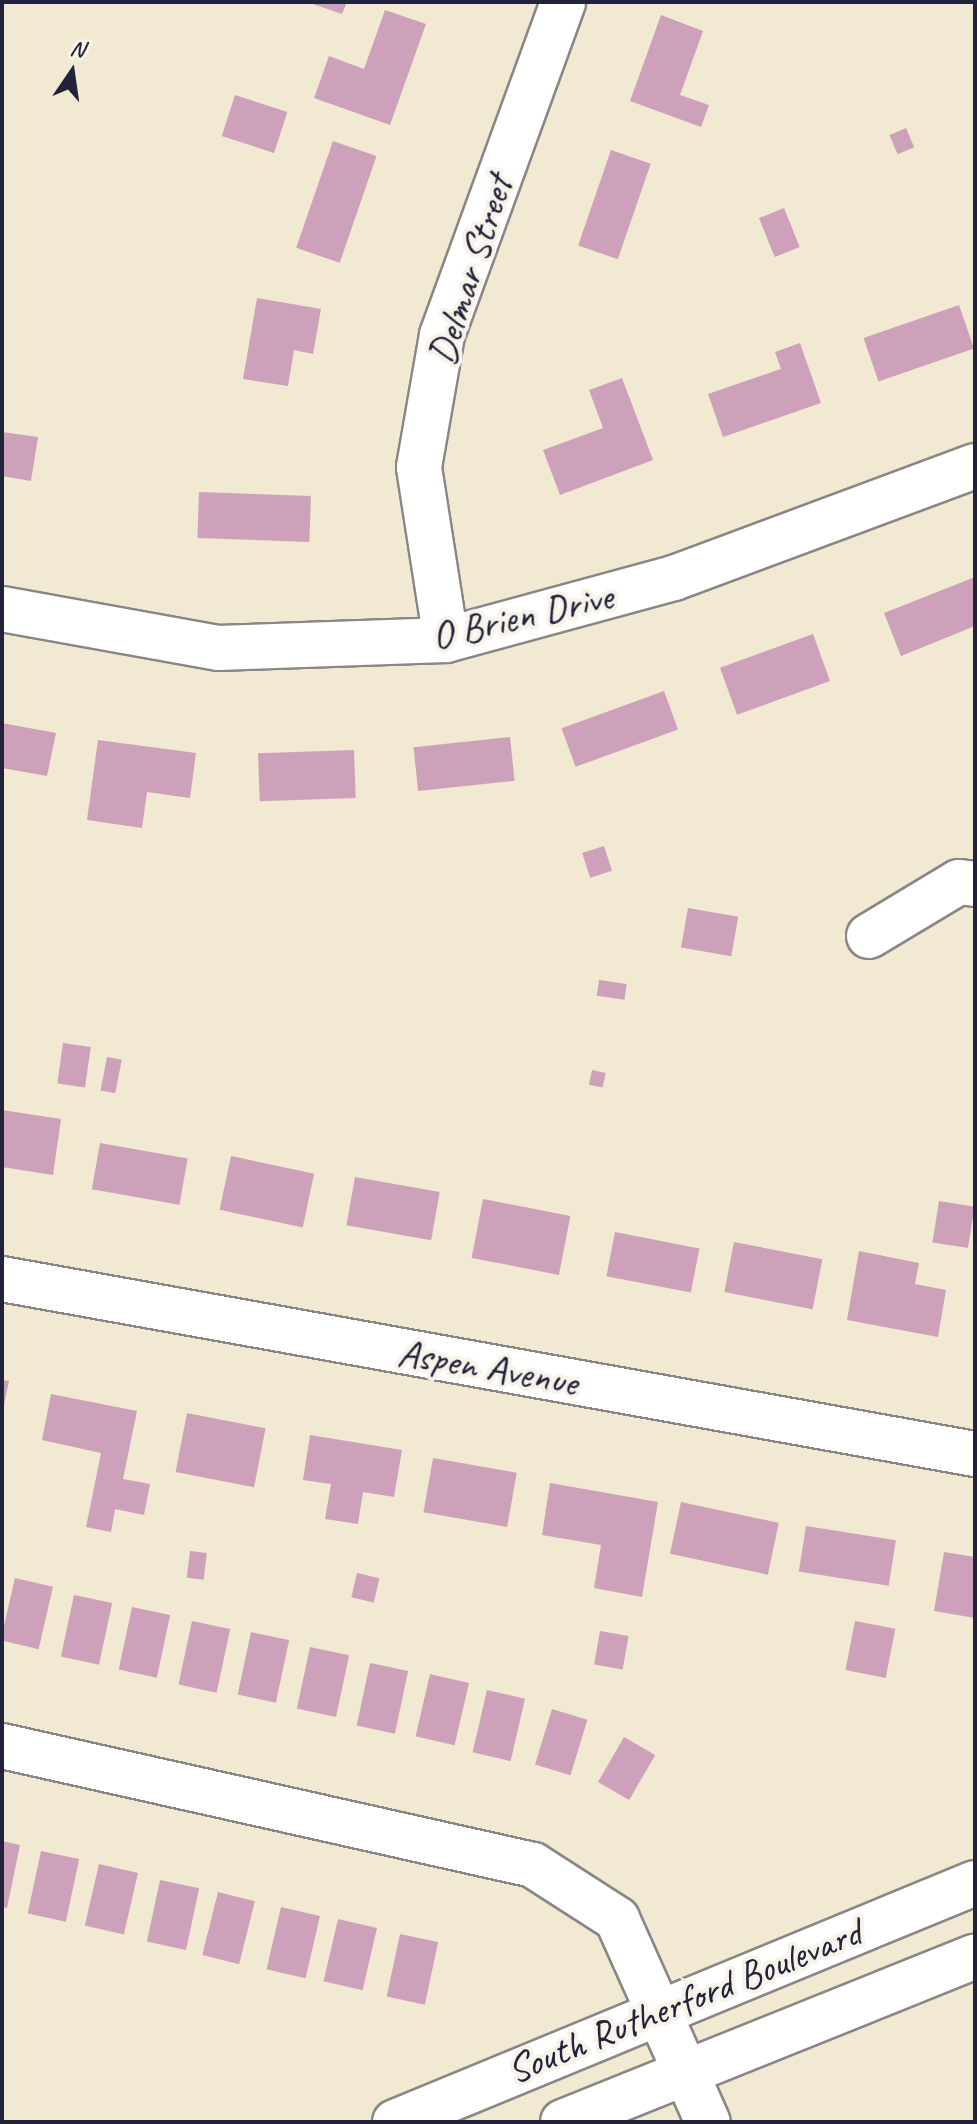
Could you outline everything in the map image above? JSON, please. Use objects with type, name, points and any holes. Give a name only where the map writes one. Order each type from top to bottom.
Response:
[{"type":"main road","name":"Delmar Street","points":[[446,640],[419,467],[442,335],[563,2]]},
{"type":"main road","name":"O Brien Drive","points":[[2,609],[218,648],[446,640],[674,578],[975,466]]},
{"type":"main road","points":[[869,936],[959,882],[975,884]]},
{"type":"main road","name":"Aspen Avenue","points":[[2,1279],[975,1454]]},
{"type":"main road","points":[[2,1746],[533,1865],[617,1919],[654,2012],[708,2122]]},
{"type":"main road","name":"South Rutherford Boulevard","points":[[395,2122],[654,2012],[975,1883]]},
{"type":"main road","name":"South Rutherford Boulevard","points":[[563,2122],[975,1956]]},
{"type":"building","points":[[307,2],[347,2],[342,14]]},
{"type":"building","points":[[385,10],[426,24],[390,125],[314,98],[329,56],[364,69]]},
{"type":"building","points":[[661,15],[703,31],[680,95],[709,105],[701,127],[630,101]]},
{"type":"building","points":[[235,95],[287,112],[274,153],[222,136]]},
{"type":"building","points":[[906,128],[914,147],[898,154],[889,135]]},
{"type":"building","points":[[333,141],[376,156],[340,263],[296,248]]},
{"type":"building","points":[[611,150],[651,164],[618,259],[578,245]]},
{"type":"building","points":[[784,208],[800,247],[775,257],[759,218]]},
{"type":"building","points":[[257,298],[321,309],[313,354],[294,350],[288,386],[243,379]]},
{"type":"building","points":[[959,305],[974,348],[878,381],[864,338]]},
{"type":"building","points":[[800,343],[821,403],[723,437],[708,394],[781,369],[775,352]]},
{"type":"building","points":[[622,378],[653,460],[560,495],[543,450],[603,428],[589,390]]},
{"type":"building","points":[[2,432],[38,437],[31,481],[2,476]]},
{"type":"building","points":[[199,492],[311,496],[309,542],[197,538]]},
{"type":"building","points":[[975,577],[975,626],[901,656],[884,613]]},
{"type":"building","points":[[813,634],[830,681],[737,715],[720,668]]},
{"type":"building","points":[[664,691],[678,730],[576,767],[562,728]]},
{"type":"building","points":[[2,723],[56,733],[47,776],[2,768]]},
{"type":"building","points":[[510,737],[515,781],[418,791],[414,747]]},
{"type":"building","points":[[98,740],[196,753],[190,798],[147,792],[142,828],[87,820]]},
{"type":"building","points":[[354,750],[356,798],[260,801],[258,753]]},
{"type":"building","points":[[604,846],[612,871],[590,878],[582,853]]},
{"type":"building","points":[[688,908],[738,917],[731,956],[681,947]]},
{"type":"building","points":[[599,980],[627,984],[625,1000],[597,996]]},
{"type":"building","points":[[63,1043],[91,1047],[85,1087],[57,1084]]},
{"type":"building","points":[[107,1057],[122,1060],[115,1093],[101,1090]]},
{"type":"building","points":[[592,1070],[606,1073],[603,1088],[589,1085]]},
{"type":"building","points":[[2,1110],[61,1119],[53,1175],[2,1167]]},
{"type":"building","points":[[100,1143],[188,1158],[179,1205],[92,1189]]},
{"type":"building","points":[[231,1156],[314,1174],[303,1227],[220,1210]]},
{"type":"building","points":[[355,1177],[440,1192],[431,1240],[346,1225]]},
{"type":"building","points":[[483,1199],[570,1216],[559,1275],[472,1258]]},
{"type":"building","points":[[939,1201],[975,1207],[968,1248],[932,1242]]},
{"type":"building","points":[[615,1232],[699,1248],[691,1293],[606,1276]]},
{"type":"building","points":[[734,1242],[822,1259],[813,1309],[724,1292]]},
{"type":"building","points":[[859,1251],[919,1263],[915,1284],[946,1290],[938,1337],[847,1320]]},
{"type":"building","points":[[2,1380],[9,1381],[3,1409],[2,1409]]},
{"type":"building","points":[[51,1394],[137,1411],[123,1479],[150,1484],[144,1515],[115,1509],[111,1532],[86,1527],[101,1453],[42,1440]]},
{"type":"building","points":[[187,1413],[266,1428],[254,1487],[176,1472]]},
{"type":"building","points":[[310,1435],[402,1450],[394,1497],[363,1492],[358,1524],[325,1519],[331,1484],[303,1480]]},
{"type":"building","points":[[433,1458],[517,1473],[507,1527],[423,1512]]},
{"type":"building","points":[[550,1483],[658,1502],[642,1597],[594,1588],[601,1545],[542,1535]]},
{"type":"building","points":[[681,1502],[779,1523],[768,1575],[670,1554]]},
{"type":"building","points":[[806,1526],[896,1540],[889,1586],[799,1571]]},
{"type":"building","points":[[190,1551],[207,1553],[204,1580],[187,1578]]},
{"type":"building","points":[[944,1552],[975,1557],[975,1618],[934,1611]]},
{"type":"building","points":[[357,1573],[379,1578],[374,1603],[351,1597]]},
{"type":"building","points":[[15,1578],[53,1587],[39,1649],[2,1641]]},
{"type":"building","points":[[74,1595],[112,1603],[99,1665],[61,1657]]},
{"type":"building","points":[[132,1607],[170,1615],[157,1678],[119,1670]]},
{"type":"building","points":[[192,1621],[230,1629],[217,1693],[178,1685]]},
{"type":"building","points":[[855,1621],[895,1629],[886,1678],[845,1670]]},
{"type":"building","points":[[600,1631],[629,1636],[623,1670],[594,1664]]},
{"type":"building","points":[[251,1632],[289,1640],[276,1703],[238,1695]]},
{"type":"building","points":[[310,1647],[349,1655],[336,1717],[297,1709]]},
{"type":"building","points":[[370,1663],[408,1671],[395,1734],[357,1726]]},
{"type":"building","points":[[430,1674],[469,1683],[455,1745],[416,1736]]},
{"type":"building","points":[[487,1690],[525,1699],[511,1761],[473,1752]]},
{"type":"building","points":[[552,1709],[587,1720],[570,1775],[535,1764]]},
{"type":"building","points":[[624,1737],[655,1755],[629,1800],[598,1782]]},
{"type":"building","points":[[2,1841],[20,1845],[7,1908],[2,1907]]},
{"type":"building","points":[[41,1851],[79,1859],[66,1922],[28,1914]]},
{"type":"building","points":[[99,1864],[138,1873],[124,1934],[85,1925]]},
{"type":"building","points":[[160,1880],[199,1888],[186,1950],[147,1942]]},
{"type":"building","points":[[218,1892],[255,1901],[239,1964],[202,1955]]},
{"type":"building","points":[[281,1907],[320,1916],[306,1978],[267,1969]]},
{"type":"building","points":[[338,1919],[377,1928],[363,1990],[324,1981]]},
{"type":"building","points":[[400,1934],[438,1942],[425,2005],[387,1997]]}]
